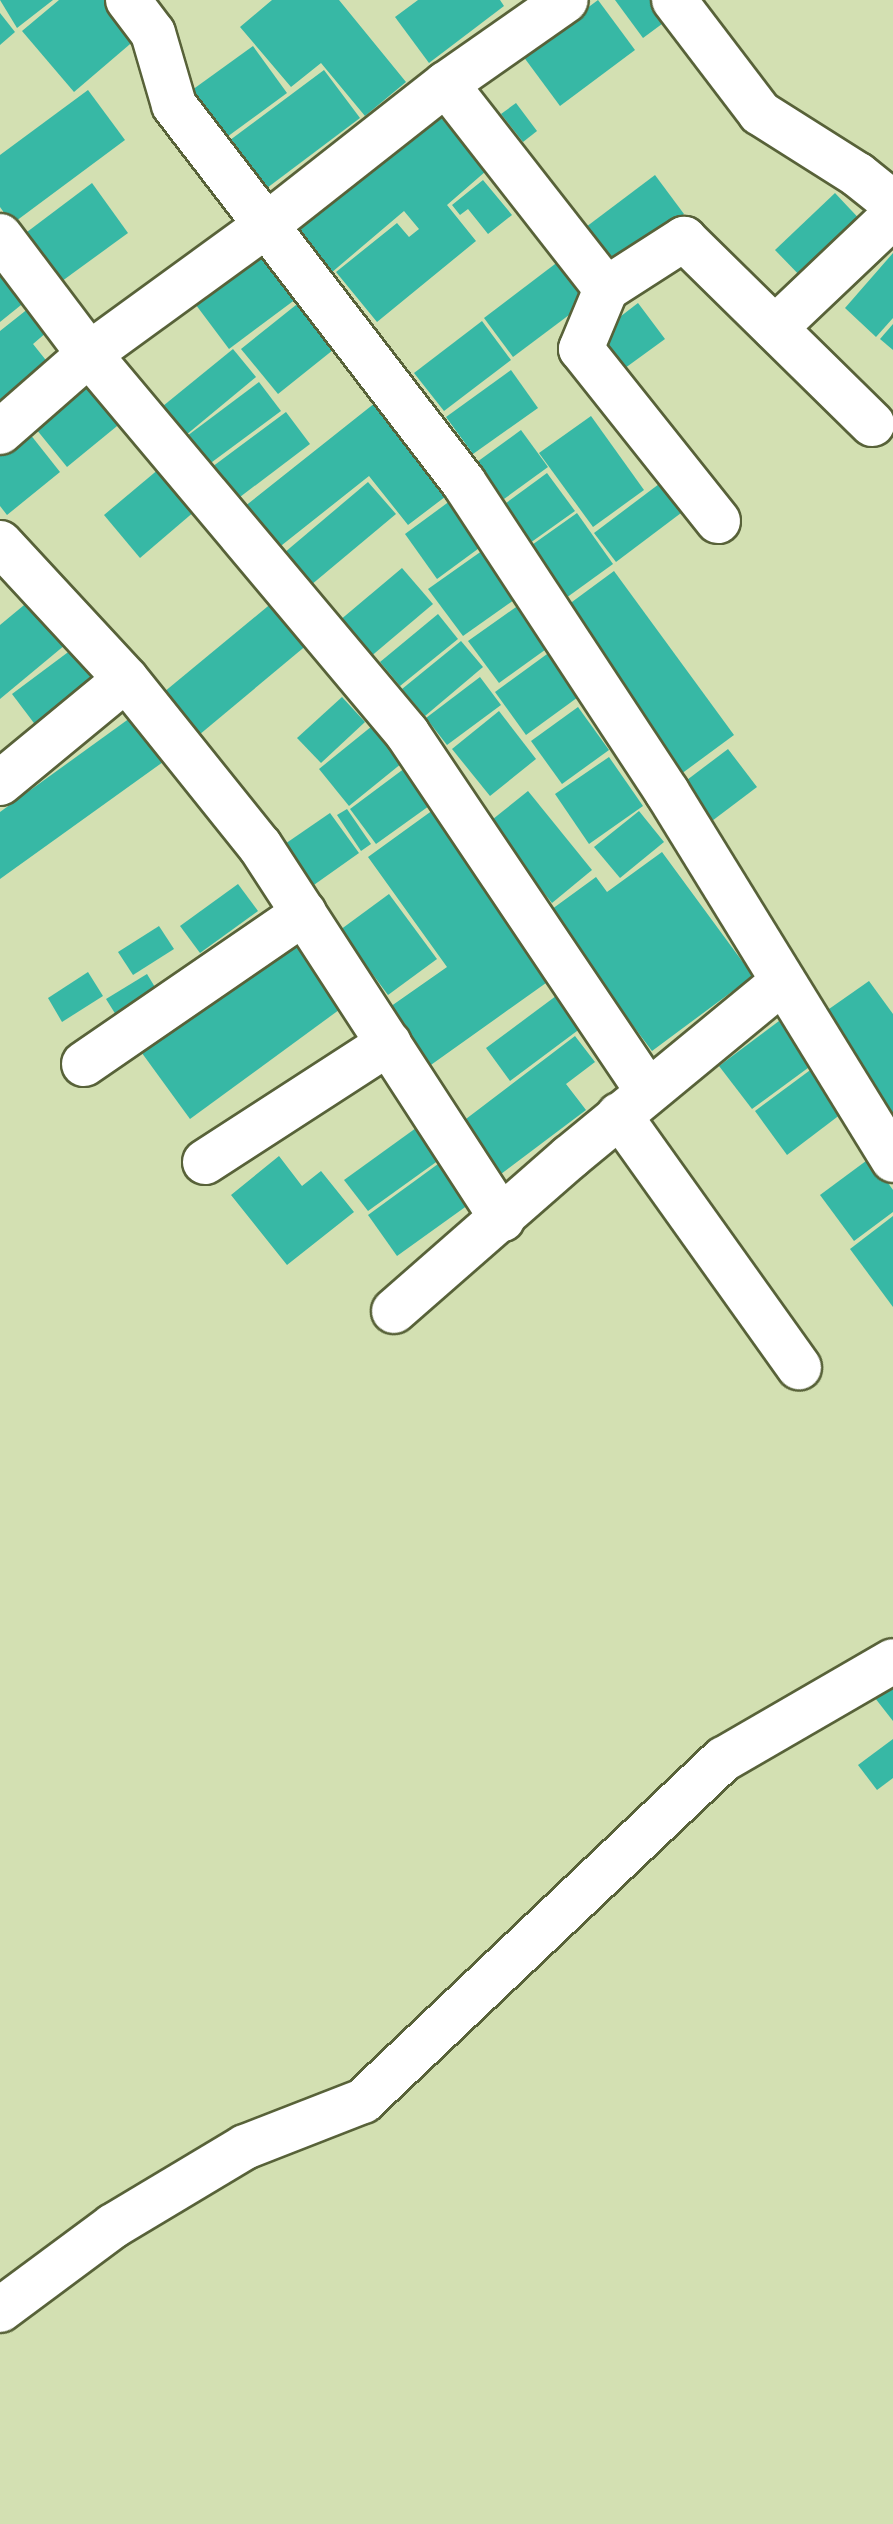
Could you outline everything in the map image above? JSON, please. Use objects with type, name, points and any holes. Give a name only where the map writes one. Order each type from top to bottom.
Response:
[{"type":"street","points":[[128,0],[153,33],[174,105],[264,227],[464,483],[667,792],[781,983],[893,1160]]},
{"type":"street","points":[[0,432],[89,354],[264,227],[446,84],[566,0]]},
{"type":"street","points":[[674,0],[760,113],[858,175],[893,203]]},
{"type":"street","points":[[446,84],[606,289]]},
{"type":"street","points":[[775,328],[893,216]]},
{"type":"street","points":[[0,236],[89,354],[407,733],[799,1367]]},
{"type":"street","points":[[718,521],[581,349],[606,289],[684,239],[872,424]]},
{"type":"street","points":[[0,543],[126,679],[260,846],[502,1219]]},
{"type":"street","points":[[0,783],[126,679]]},
{"type":"street","points":[[84,1064],[304,913]]},
{"type":"street","points":[[394,1311],[634,1104],[781,983]]},
{"type":"street","points":[[205,1162],[389,1043]]},
{"type":"street","points":[[0,2310],[113,2226],[245,2147],[363,2101],[724,1759],[893,1661]]},
{"type":"building","points":[[0,0],[53,0],[17,28]]},
{"type":"building","points":[[59,0],[115,0],[143,33],[74,92],[22,31]]},
{"type":"building","points":[[272,0],[339,0],[406,82],[365,116],[321,63],[291,87],[240,27]]},
{"type":"building","points":[[418,0],[500,0],[504,6],[429,63],[395,17]]},
{"type":"building","points":[[598,0],[635,50],[560,106],[523,56]]},
{"type":"building","points":[[615,0],[651,0],[666,21],[643,38]]},
{"type":"building","points":[[0,13],[15,32],[0,45]]},
{"type":"building","points":[[253,46],[287,93],[216,145],[181,98]]},
{"type":"building","points":[[324,70],[360,118],[259,194],[222,146]]},
{"type":"building","points":[[88,90],[125,140],[12,224],[0,207],[0,155]]},
{"type":"building","points":[[516,103],[537,131],[523,142],[501,114]]},
{"type":"building","points":[[436,112],[486,171],[447,205],[476,241],[377,322],[336,272],[397,223],[409,237],[419,229],[404,211],[331,273],[295,231]]},
{"type":"building","points":[[655,175],[684,214],[611,269],[582,230]]},
{"type":"building","points":[[483,180],[512,215],[488,234],[468,209],[460,215],[452,205]]},
{"type":"building","points":[[92,183],[128,233],[58,284],[23,235]]},
{"type":"building","points":[[835,193],[866,226],[807,283],[775,250]]},
{"type":"building","points":[[264,247],[300,296],[229,349],[193,301]]},
{"type":"building","points":[[893,253],[893,318],[876,337],[845,308]]},
{"type":"building","points":[[559,261],[589,300],[513,357],[484,318]]},
{"type":"building","points":[[0,270],[26,301],[0,322]]},
{"type":"building","points":[[306,297],[343,342],[278,394],[241,349]]},
{"type":"building","points":[[638,303],[665,339],[621,371],[595,336]]},
{"type":"building","points":[[29,308],[47,332],[33,344],[49,364],[0,403],[0,331]]},
{"type":"building","points":[[482,321],[511,360],[444,411],[414,373]]},
{"type":"building","points":[[893,324],[893,350],[880,339]]},
{"type":"building","points":[[233,349],[256,377],[186,435],[163,406]]},
{"type":"building","points":[[511,370],[538,408],[473,454],[446,417]]},
{"type":"building","points":[[87,379],[122,422],[67,467],[32,424]]},
{"type":"building","points":[[259,382],[281,411],[208,465],[187,436]]},
{"type":"building","points":[[385,395],[458,487],[408,525],[369,476],[277,549],[244,507]]},
{"type":"building","points":[[286,412],[310,444],[236,500],[212,467]]},
{"type":"building","points":[[591,416],[644,490],[593,527],[539,453]]},
{"type":"building","points":[[26,429],[60,472],[7,515],[0,506],[0,450]]},
{"type":"building","points":[[521,430],[548,467],[504,499],[477,462]]},
{"type":"building","points":[[166,463],[202,505],[140,558],[104,515]]},
{"type":"building","points":[[547,473],[575,511],[530,543],[502,506]]},
{"type":"building","points":[[663,481],[685,510],[616,562],[594,533]]},
{"type":"building","points":[[368,482],[396,514],[311,585],[284,553]]},
{"type":"building","points":[[454,498],[486,543],[437,579],[405,534]]},
{"type":"building","points":[[577,513],[613,564],[566,598],[529,547]]},
{"type":"building","points":[[486,548],[521,595],[463,636],[428,589]]},
{"type":"building","points":[[402,568],[433,604],[369,658],[339,621]]},
{"type":"building","points":[[614,571],[734,735],[677,777],[557,613]]},
{"type":"building","points":[[35,596],[71,640],[0,699],[0,625]]},
{"type":"building","points":[[273,602],[308,644],[193,740],[158,697]]},
{"type":"building","points":[[519,605],[549,647],[499,683],[468,641]]},
{"type":"building","points":[[438,614],[458,639],[400,686],[380,662]]},
{"type":"building","points":[[83,641],[116,686],[46,739],[12,694]]},
{"type":"building","points":[[461,641],[483,667],[425,716],[402,689]]},
{"type":"building","points":[[554,649],[585,692],[526,735],[495,692]]},
{"type":"building","points":[[480,677],[501,705],[447,745],[426,718]]},
{"type":"building","points":[[342,697],[365,722],[321,763],[297,738]]},
{"type":"building","points":[[578,707],[609,750],[562,784],[531,741]]},
{"type":"building","points":[[499,711],[536,759],[490,796],[452,749]]},
{"type":"building","points":[[130,718],[163,762],[0,879],[0,812]]},
{"type":"building","points":[[377,722],[407,759],[349,806],[319,769]]},
{"type":"building","points":[[728,749],[757,787],[704,827],[675,789]]},
{"type":"building","points":[[609,757],[643,806],[589,844],[555,794]]},
{"type":"building","points":[[409,765],[436,801],[376,844],[350,809]]},
{"type":"building","points":[[528,791],[592,870],[552,903],[488,823]]},
{"type":"building","points":[[347,809],[371,844],[361,851],[337,815]]},
{"type":"building","points":[[433,810],[553,978],[428,1067],[387,1009],[447,967],[368,857]]},
{"type":"building","points":[[639,811],[664,842],[620,878],[594,847]]},
{"type":"building","points":[[330,813],[359,853],[311,887],[282,846]]},
{"type":"building","points":[[662,852],[753,976],[652,1051],[548,912],[596,877],[607,892]]},
{"type":"building","points":[[238,884],[258,911],[200,953],[180,926]]},
{"type":"building","points":[[389,894],[437,959],[388,995],[340,930]]},
{"type":"building","points":[[159,926],[174,949],[133,975],[118,952]]},
{"type":"building","points":[[292,937],[343,1007],[190,1119],[139,1049]]},
{"type":"building","points":[[88,972],[103,996],[62,1022],[48,998]]},
{"type":"building","points":[[147,974],[161,997],[121,1023],[106,999]]},
{"type":"building","points":[[869,981],[893,1014],[893,1116],[819,1016]]},
{"type":"building","points":[[556,996],[581,1028],[510,1081],[486,1048]]},
{"type":"building","points":[[779,1021],[812,1065],[752,1109],[719,1066]]},
{"type":"building","points":[[575,1036],[595,1062],[566,1084],[586,1110],[501,1174],[462,1122]]},
{"type":"building","points":[[813,1068],[845,1111],[787,1155],[755,1111]]},
{"type":"building","points":[[416,1128],[439,1160],[368,1211],[344,1180]]},
{"type":"building","points":[[279,1156],[302,1186],[321,1171],[354,1212],[287,1265],[231,1195]]},
{"type":"building","points":[[870,1158],[893,1190],[893,1212],[854,1241],[820,1195]]},
{"type":"building","points":[[438,1164],[468,1205],[397,1256],[368,1215]]},
{"type":"building","points":[[893,1216],[893,1307],[850,1249]]},
{"type":"building","points":[[893,1684],[893,1721],[875,1698]]},
{"type":"building","points":[[893,1739],[893,1778],[877,1790],[858,1765]]}]
